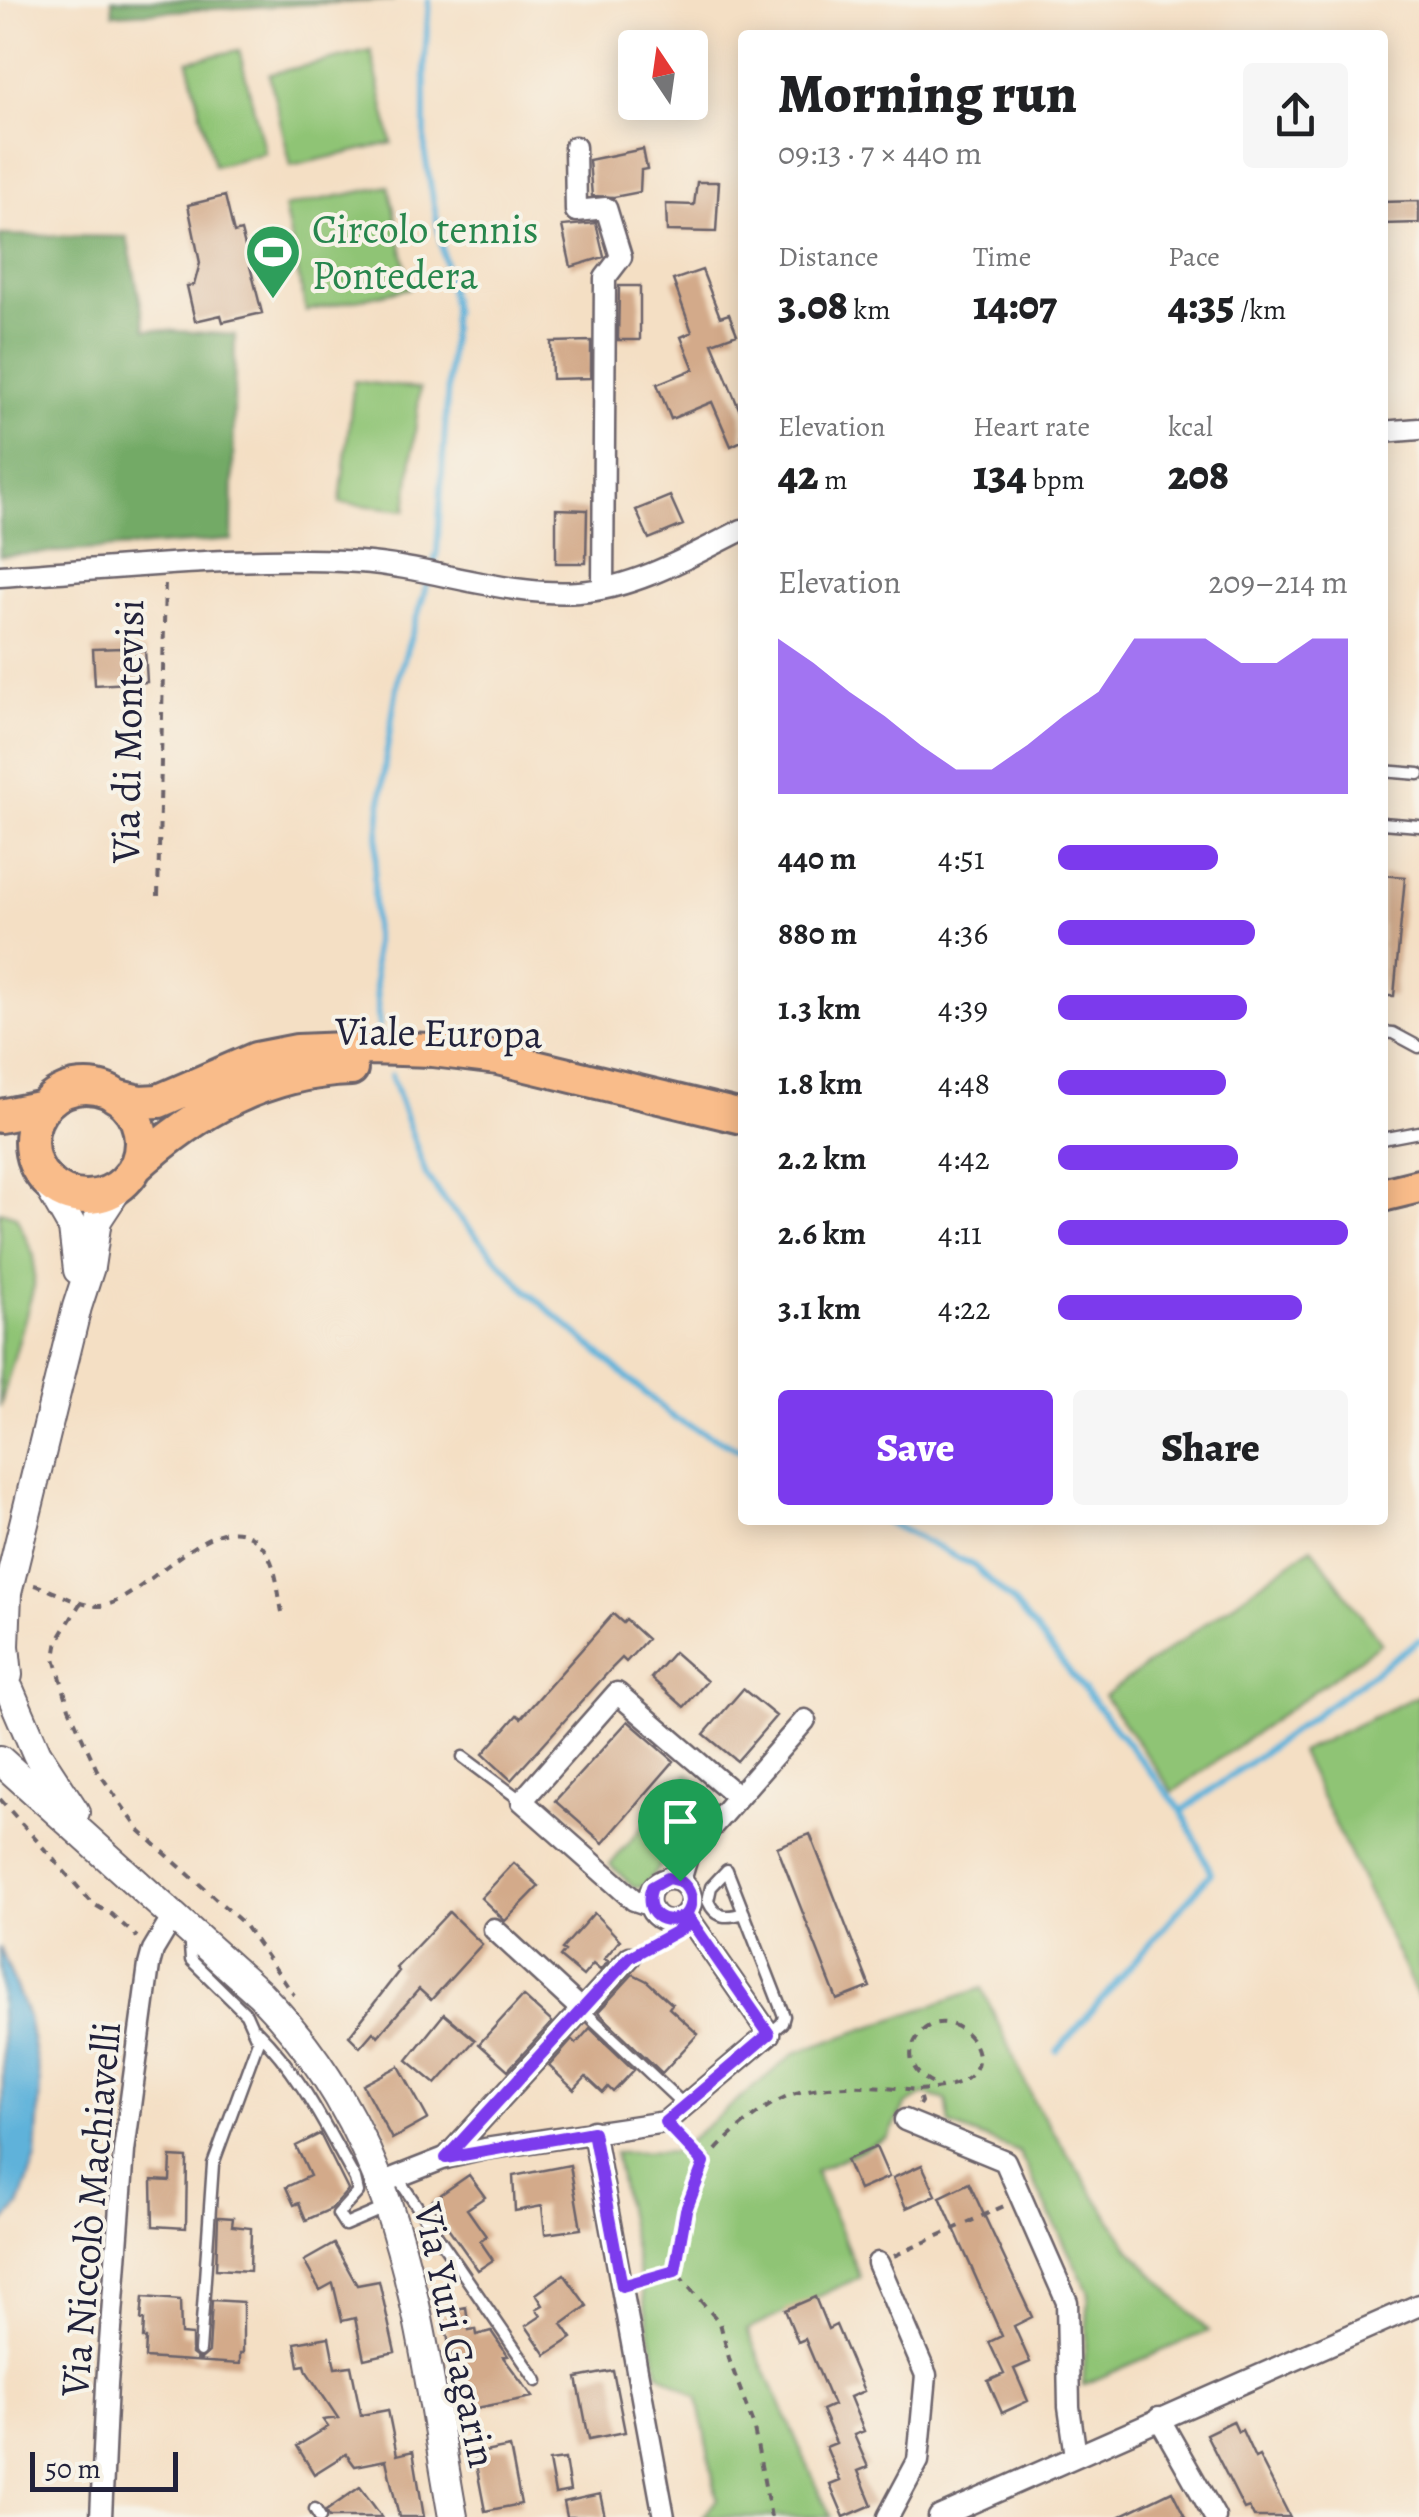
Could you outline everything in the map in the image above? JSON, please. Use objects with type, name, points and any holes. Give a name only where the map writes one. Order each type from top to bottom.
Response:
[{"type":"main road","name":"Viale Europa","points":[[0,1116],[44,1107],[60,1094],[82,1088],[140,1102],[159,1100],[256,1059],[340,1048],[433,1050],[498,1058],[738,1116]]},
{"type":"main road","name":"Viale Europa","points":[[127,1177],[175,1132],[215,1106],[260,1086],[310,1072],[407,1069],[590,1080]]},
{"type":"main road","points":[[0,1153],[21,1161],[76,1196],[99,1196],[127,1177],[140,1134],[132,1112],[115,1096]]},
{"type":"main road","points":[[44,1107],[34,1123],[30,1142],[33,1160],[44,1178]]},
{"type":"main road","points":[[1388,1194],[1419,1186]]},
{"type":"street","points":[[575,147],[576,211],[606,208],[621,257],[606,278],[603,588],[646,575],[738,532]]},
{"type":"street","points":[[1388,432],[1419,430]]},
{"type":"street","name":"Via di Montevisi","points":[[0,576],[274,560],[412,568],[538,590],[572,592],[603,588]]},
{"type":"street","points":[[99,1846],[37,1754],[4,1684],[4,1646],[98,1220],[127,1177]]},
{"type":"street","points":[[44,1178],[74,1235],[79,1262],[77,1307]]},
{"type":"street","points":[[649,1905],[634,1900],[522,1801],[617,1693],[737,1796]]},
{"type":"street","points":[[680,1881],[688,1854],[804,1720]]},
{"type":"street","points":[[0,1760],[99,1846]]},
{"type":"street","name":"Via Yuri Gagarin","points":[[99,1846],[286,2022],[346,2106],[389,2188],[453,2517]]},
{"type":"street","points":[[389,2188],[446,2158],[665,2122],[769,2034],[689,1919],[689,1889],[680,1881],[660,1881],[649,1894],[649,1905],[658,1918],[689,1919]]},
{"type":"street","name":"Via Niccolò Machiavelli","points":[[102,2517],[124,2151],[153,1950],[174,1915]]},
{"type":"street","points":[[494,1929],[582,2010]]},
{"type":"street","points":[[446,2158],[630,1957]]},
{"type":"street","points":[[906,2120],[1006,2161],[1067,2302],[1069,2407],[1076,2456]]},
{"type":"street","points":[[593,2132],[664,2517]]},
{"type":"street","points":[[878,2264],[926,2375],[918,2462],[888,2517]]},
{"type":"street","points":[[938,2517],[1419,2304]]},
{"type":"street","points":[[1159,2418],[1214,2517]]},
{"type":"lane","points":[[1388,771],[1419,774]]},
{"type":"lane","points":[[1388,823],[1419,826]]},
{"type":"lane","points":[[1388,1033],[1419,1046]]},
{"type":"lane","points":[[1400,1036],[1419,1054]]},
{"type":"lane","points":[[1388,1138],[1419,1132]]},
{"type":"lane","points":[[463,1758],[522,1801]]},
{"type":"lane","points":[[744,1913],[728,1918],[719,1916],[708,1902],[711,1887],[727,1870],[744,1913],[784,2016],[769,2034]]},
{"type":"lane","points":[[196,1936],[190,1946],[191,1960],[246,2014],[258,2041],[213,2164],[200,2351]]},
{"type":"lane","points":[[582,2010],[685,2106]]},
{"type":"lane","points":[[255,2030],[283,2056],[354,2180],[358,2192],[338,2214],[341,2221],[345,2225],[353,2223],[389,2188],[537,2382]]},
{"type":"path","name":"Via di Montevisi","points":[[158,896],[165,566]]},
{"type":"path","points":[[14,1594],[97,1606],[116,1601],[196,1544],[236,1532],[255,1540],[269,1556],[282,1612]]},
{"type":"path","points":[[81,1602],[58,1640],[55,1658],[69,1708],[97,1770],[140,1830],[243,1923],[298,1999]]},
{"type":"path","points":[[0,1799],[93,1904],[111,1914],[153,1950]]},
{"type":"path","points":[[630,1957],[689,1919]]},
{"type":"path","points":[[675,2271],[686,2210],[704,2163],[749,2118],[772,2102],[827,2087],[918,2090],[941,2088],[963,2081],[978,2061],[973,2040],[956,2025],[942,2023],[918,2035],[912,2048],[916,2071],[926,2083],[941,2088]]},
{"type":"path","points":[[906,2120],[922,2102],[918,2090]]},
{"type":"path","points":[[665,2122],[704,2163]]},
{"type":"path","points":[[878,2264],[1022,2198]]},
{"type":"path","points":[[622,2286],[675,2271]]},
{"type":"path","points":[[675,2271],[720,2323],[753,2424],[771,2517]]},
{"type":"green space","points":[[112,0],[394,0],[113,14]]},
{"type":"green space","points":[[239,50],[265,153],[214,166],[188,61]]},
{"type":"green space","points":[[371,51],[392,143],[291,166],[269,74]]},
{"type":"green space","points":[[389,186],[410,288],[306,311],[284,207]]},
{"type":"green space","points":[[0,235],[127,237],[146,329],[235,335],[232,540],[0,556]]},
{"type":"green space","points":[[354,381],[420,389],[406,510],[340,503]]},
{"type":"green space","points":[[0,1211],[16,1216],[34,1256],[34,1286],[0,1407]]},
{"type":"green space","points":[[1312,1547],[1381,1643],[1173,1792],[1104,1696]]},
{"type":"green space","points":[[1419,1695],[1419,1999],[1300,1752]]},
{"type":"green space","points":[[688,1773],[713,1794],[714,1802],[643,1887],[634,1887],[610,1865]]},
{"type":"green space","points":[[982,1988],[1034,2102],[1129,2248],[1208,2331],[1083,2385],[1089,2293],[1019,2152],[950,2125],[946,2100],[925,2094],[905,2106],[888,2138],[815,2171],[860,2277],[747,2330],[831,2517],[703,2517],[717,2499],[698,2398],[658,2372],[615,2153],[675,2152],[795,2053]]},
{"type":"water","points":[[0,1947],[28,2017],[40,2083],[36,2158],[19,2206],[0,2226],[3,2070]]},
{"type":"building","points":[[643,149],[647,169],[641,170],[640,192],[592,196],[589,160]]},
{"type":"building","points":[[697,182],[719,182],[716,232],[667,231],[666,204],[694,205]]},
{"type":"building","points":[[225,196],[234,233],[241,231],[262,313],[223,322],[221,315],[195,321],[187,286],[194,285],[200,263],[188,205]]},
{"type":"building","points":[[1419,201],[1419,223],[1388,224],[1388,202]]},
{"type":"building","points":[[596,223],[604,257],[571,267],[562,226]]},
{"type":"building","points":[[702,270],[720,317],[729,314],[737,334],[712,343],[738,406],[738,443],[731,446],[712,402],[671,419],[657,384],[694,369],[681,337],[692,332],[673,280]]},
{"type":"building","points":[[619,286],[640,286],[640,340],[618,340]]},
{"type":"building","points":[[591,341],[591,378],[552,379],[551,342]]},
{"type":"building","points":[[670,496],[683,525],[649,539],[636,510]]},
{"type":"building","points":[[556,509],[587,510],[586,563],[556,563]]},
{"type":"building","points":[[93,649],[145,650],[147,682],[95,685]]},
{"type":"building","points":[[1388,876],[1405,877],[1394,996],[1388,996]]},
{"type":"building","points":[[613,1614],[647,1639],[626,1662],[622,1658],[611,1669],[511,1780],[483,1754],[517,1715],[521,1718]]},
{"type":"building","points":[[674,1652],[707,1681],[684,1707],[651,1678]]},
{"type":"building","points":[[743,1689],[776,1716],[737,1761],[704,1734]]},
{"type":"building","points":[[628,1721],[674,1761],[603,1843],[555,1801]]},
{"type":"building","points":[[810,1834],[870,1987],[837,2000],[777,1847]]},
{"type":"building","points":[[514,1863],[539,1886],[505,1921],[481,1898]]},
{"type":"building","points":[[449,1912],[482,1944],[431,2000],[419,1989],[378,2036],[373,2032],[360,2047],[349,2036],[399,1971],[396,1968]]},
{"type":"building","points":[[594,1913],[620,1940],[600,1970],[593,1964],[583,1976],[560,1957],[565,1951],[562,1949]]},
{"type":"building","points":[[633,1974],[672,2004],[669,2008],[698,2034],[662,2073],[598,2012]]},
{"type":"building","points":[[523,1996],[552,2022],[508,2070],[479,2044]]},
{"type":"building","points":[[444,2014],[475,2040],[436,2084],[407,2060]]},
{"type":"building","points":[[590,2028],[634,2070],[613,2092],[608,2087],[603,2093],[586,2077],[574,2090],[549,2066],[572,2040],[576,2044]]},
{"type":"building","points":[[399,2066],[428,2119],[392,2139],[363,2085]]},
{"type":"building","points":[[320,2134],[348,2190],[331,2209],[306,2220],[286,2187],[310,2176],[296,2146]]},
{"type":"building","points":[[876,2147],[889,2177],[859,2190],[846,2160]]},
{"type":"building","points":[[171,2157],[187,2158],[186,2228],[153,2226],[152,2180],[170,2181]]},
{"type":"building","points":[[570,2165],[581,2229],[545,2234],[542,2206],[515,2211],[513,2176]]},
{"type":"building","points":[[922,2165],[936,2195],[906,2208],[893,2178]]},
{"type":"building","points":[[469,2175],[485,2197],[467,2209],[486,2236],[480,2241],[493,2260],[478,2270],[430,2202]]},
{"type":"building","points":[[969,2183],[1032,2317],[1014,2326],[1030,2362],[1014,2369],[1028,2401],[1002,2413],[988,2381],[1004,2374],[989,2342],[1002,2336],[940,2197]]},
{"type":"building","points":[[218,2217],[233,2218],[232,2226],[251,2228],[250,2271],[216,2269]]},
{"type":"building","points":[[334,2244],[357,2285],[379,2281],[395,2352],[364,2359],[355,2318],[342,2321],[333,2283],[320,2290],[304,2261]]},
{"type":"building","points":[[564,2274],[587,2306],[562,2324],[572,2338],[546,2355],[526,2326],[541,2316],[536,2309],[543,2305],[536,2294]]},
{"type":"building","points":[[143,2297],[180,2300],[181,2334],[192,2335],[192,2354],[200,2360],[209,2352],[212,2300],[243,2302],[240,2364],[145,2358]]},
{"type":"building","points":[[815,2297],[828,2329],[836,2325],[864,2391],[850,2397],[864,2431],[854,2435],[868,2467],[858,2471],[872,2505],[844,2517],[830,2484],[840,2480],[826,2447],[836,2443],[822,2410],[833,2405],[805,2339],[798,2342],[785,2310]]},
{"type":"building","points":[[466,2307],[469,2330],[476,2329],[477,2335],[491,2331],[508,2356],[503,2357],[533,2397],[461,2411],[443,2312]]},
{"type":"building","points":[[329,2337],[335,2368],[351,2366],[361,2415],[388,2410],[397,2455],[413,2451],[424,2517],[399,2517],[386,2460],[355,2466],[346,2454],[314,2474],[297,2446],[328,2427],[323,2420],[338,2418],[305,2365],[299,2366],[295,2343]]},
{"type":"building","points":[[613,2371],[625,2432],[589,2439],[577,2378]]},
{"type":"building","points":[[1233,2421],[1238,2432],[1242,2430],[1255,2458],[1259,2456],[1290,2517],[1254,2517],[1249,2507],[1244,2509],[1206,2434]]},
{"type":"building","points":[[510,2447],[521,2504],[485,2511],[474,2454]]},
{"type":"building","points":[[565,2459],[570,2491],[555,2494],[549,2461]]},
{"type":"building","points":[[360,2487],[382,2517],[329,2517],[326,2511]]},
{"type":"building","points":[[1172,2491],[1185,2517],[1118,2517]]},
{"type":"building","points":[[600,2494],[605,2517],[567,2517],[564,2502]]},
{"type":"waterway","points":[[379,1026],[374,878],[385,762],[399,675],[437,552],[453,308],[425,155],[429,0]]},
{"type":"waterway","points":[[391,1075],[426,1175],[446,1203],[527,1291],[674,1418],[738,1449]]},
{"type":"waterway","points":[[893,1525],[974,1566],[1013,1602],[1182,1811],[1419,1640]]},
{"type":"waterway","points":[[1057,2051],[1211,1873],[1182,1811]]},
{"type":"place","name":"Circolo tennis Pontedera","points":[[273,301]]},
{"type":"route","points":[[680,1881],[668,1878],[652,1887],[648,1898],[651,1910],[665,1921],[675,1921],[686,1914],[769,2034],[665,2122],[704,2163],[686,2210],[675,2271],[622,2286],[593,2132],[446,2158],[630,1957],[692,1923],[686,1914],[692,1900],[689,1889],[680,1881]]}]
